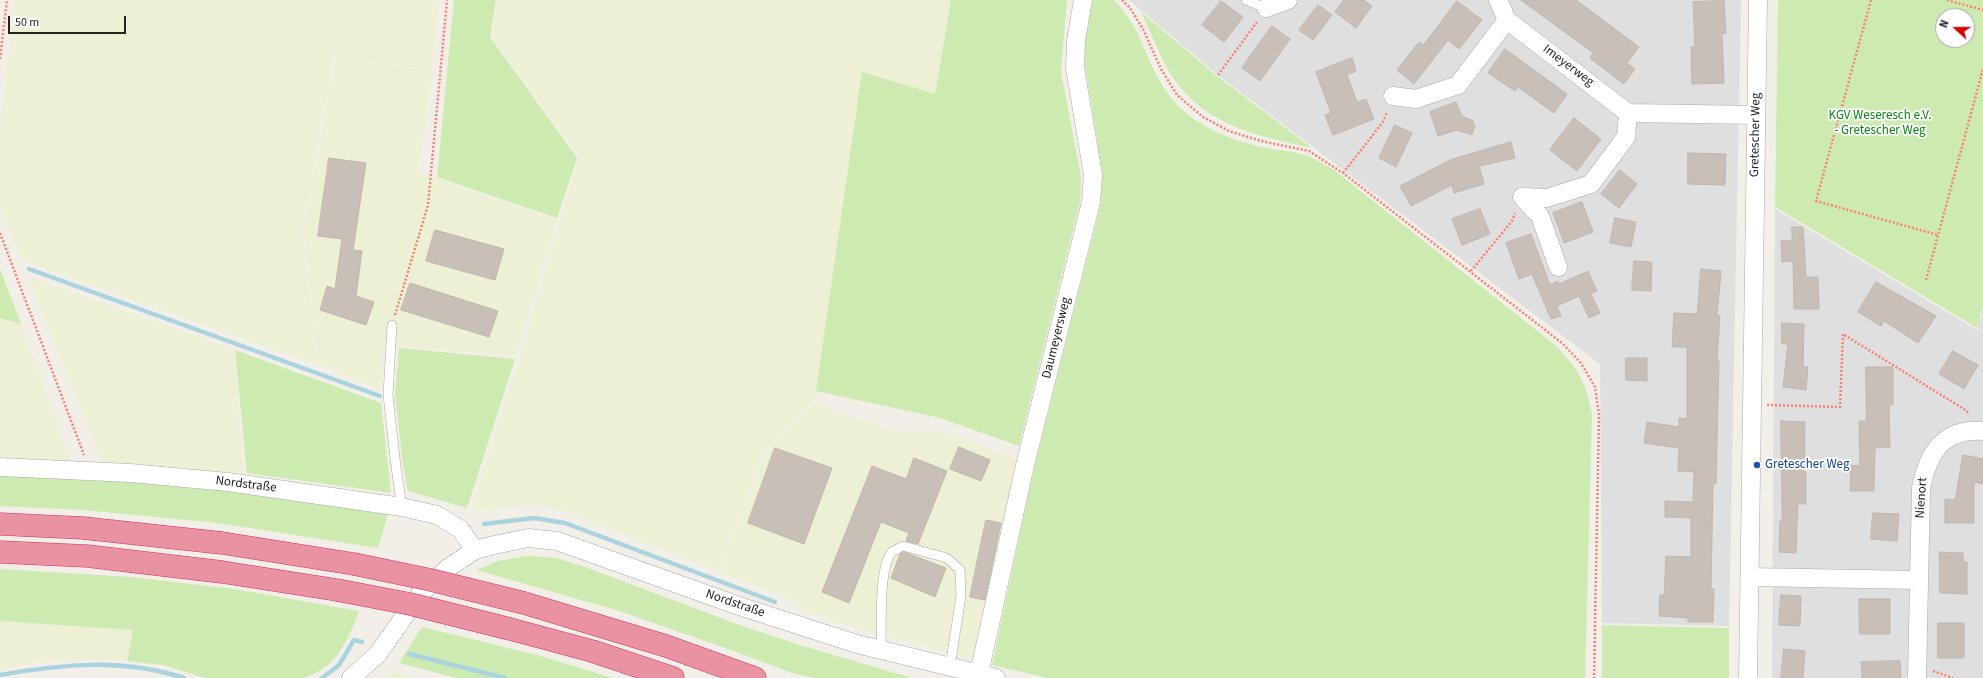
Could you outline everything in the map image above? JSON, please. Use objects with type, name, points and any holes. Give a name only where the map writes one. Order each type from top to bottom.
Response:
[{"type":"highway","points":[[0,524],[83,528],[222,543],[354,564],[431,580],[524,603],[666,646],[755,678]]},
{"type":"highway","points":[[0,552],[95,557],[222,572],[337,590],[410,604],[510,629],[592,651],[673,678]]},
{"type":"street","name":"Daumeyersweg","points":[[979,674],[1025,465],[1091,202],[1093,175],[1075,68],[1076,41],[1083,0]]},
{"type":"street","points":[[1266,8],[1288,0]]},
{"type":"street","name":"Imeyerweg","points":[[1498,0],[1507,20],[1628,113]]},
{"type":"street","name":"Gretescher Weg","points":[[1748,678],[1758,0]]},
{"type":"street","points":[[1392,96],[1416,99],[1458,85],[1507,20]]},
{"type":"street","points":[[1522,197],[1547,198],[1591,184],[1626,137],[1628,113],[1756,116]]},
{"type":"street","points":[[1522,197],[1540,216],[1558,267]]},
{"type":"street","name":"Nienort","points":[[1917,678],[1920,488],[1925,467],[1935,449],[1953,436],[1978,431]]},
{"type":"street","name":"Nordstraße","points":[[0,467],[130,473],[228,482],[402,507],[437,515],[460,529],[475,550]]},
{"type":"street","name":"Nordstraße","points":[[351,678],[378,654],[420,594],[448,568],[475,550],[528,538],[557,541],[742,607],[857,644],[996,678]]},
{"type":"street","points":[[1750,577],[1919,580]]},
{"type":"lane","points":[[1246,0],[1266,8]]},
{"type":"lane","points":[[392,325],[388,395],[402,507]]},
{"type":"lane","points":[[881,650],[882,583],[884,572],[892,553],[903,546],[946,558],[960,570],[961,596],[950,666]]},
{"type":"path","points":[[0,59],[7,0]]},
{"type":"path","points":[[392,325],[428,205],[447,0]]},
{"type":"path","points":[[1122,0],[1130,8],[1143,29],[1161,69],[1177,94],[1204,117],[1229,130],[1261,141],[1309,151],[1343,173],[1562,343],[1581,363],[1595,387],[1599,415],[1594,678]]},
{"type":"path","points":[[1871,0],[1816,201],[1938,235]]},
{"type":"path","points":[[1947,0],[1983,10]]},
{"type":"path","points":[[1218,75],[1266,8]]},
{"type":"path","points":[[1926,280],[1983,69]]},
{"type":"path","points":[[1343,173],[1383,122],[1392,96]]},
{"type":"path","points":[[1471,271],[1512,220],[1522,197]]},
{"type":"path","points":[[0,233],[91,472]]},
{"type":"path","points":[[1752,404],[1840,407],[1843,334],[1967,411],[1978,431]]},
{"type":"shaded area","points":[[1129,0],[1741,0],[1729,626],[1602,623],[1600,364],[1218,75]]},
{"type":"shaded area","points":[[1775,209],[1977,330],[1983,310],[1983,678],[1772,678]]},
{"type":"green space","points":[[16,0],[439,0],[432,70],[334,57],[303,227],[316,364],[23,261],[0,208],[0,125]]},
{"type":"green space","points":[[454,0],[496,0],[490,37],[577,158],[557,218],[437,177]]},
{"type":"green space","points":[[497,0],[951,0],[935,94],[862,73],[815,403],[765,449],[719,571],[565,511],[534,504],[481,511],[471,509],[520,356],[579,157],[492,37]]},
{"type":"green space","points":[[951,0],[1067,0],[1061,71],[1081,177],[1080,202],[1019,446],[940,418],[816,391],[862,72],[935,94]]},
{"type":"green space","points":[[1092,0],[1114,0],[1124,11],[1139,36],[1156,75],[1172,99],[1190,116],[1201,124],[1225,136],[1262,147],[1302,154],[1334,170],[1555,345],[1570,362],[1584,384],[1592,414],[1585,678],[1048,678],[992,665],[1034,469],[1101,204],[1102,170],[1085,65],[1085,39]]},
{"type":"green space","name":"KGV Weseresch e.V. - Gretescher Weg","points":[[1778,0],[1983,0],[1983,306],[1977,328],[1775,207]]},
{"type":"green space","points":[[1141,12],[1217,76],[1312,148],[1249,132],[1229,124],[1211,114],[1195,102],[1180,87],[1167,68]]},
{"type":"green space","points":[[335,58],[432,71],[418,172],[557,220],[516,356],[384,345],[382,389],[317,364],[304,227]]},
{"type":"green space","points":[[0,269],[21,324],[0,318]]},
{"type":"green space","points":[[28,277],[234,349],[243,474],[103,463]]},
{"type":"green space","points":[[0,318],[21,324],[71,462],[0,459]]},
{"type":"green space","points":[[399,348],[515,359],[467,508],[408,491],[403,465],[395,395]]},
{"type":"green space","points":[[235,350],[381,403],[391,493],[247,473]]},
{"type":"green space","points":[[815,404],[900,433],[944,432],[1017,460],[975,660],[862,630],[803,611],[790,598],[720,572],[767,450]]},
{"type":"green space","points":[[0,473],[125,480],[226,490],[388,514],[378,548],[218,523],[83,510],[0,506]]},
{"type":"green space","points":[[528,556],[556,558],[585,567],[742,626],[803,646],[912,678],[814,678],[792,673],[619,611],[476,570],[498,561]]},
{"type":"green space","points":[[0,569],[131,577],[234,589],[359,611],[340,652],[325,667],[316,673],[304,678],[205,678],[163,665],[127,661],[133,630],[0,621]]},
{"type":"green space","points":[[0,621],[134,630],[127,661],[82,659],[43,661],[0,669]]},
{"type":"green space","points":[[1602,625],[1729,628],[1729,678],[1602,678]]},
{"type":"green space","points":[[422,627],[537,655],[613,678],[456,678],[399,663]]},
{"type":"green space","points":[[393,672],[417,678],[386,678]]},
{"type":"building","points":[[1344,0],[1364,0],[1372,6],[1356,28],[1335,12]]},
{"type":"building","points":[[1521,0],[1576,0],[1639,47],[1627,63],[1635,69],[1624,84],[1590,58],[1593,53]]},
{"type":"building","points":[[1221,1],[1243,17],[1224,42],[1202,25]]},
{"type":"building","points":[[1457,1],[1482,20],[1459,49],[1448,40],[1414,84],[1397,70],[1419,42],[1423,45]]},
{"type":"building","points":[[1724,1],[1726,33],[1722,34],[1724,83],[1692,84],[1691,47],[1695,47],[1693,2]]},
{"type":"building","points":[[1318,5],[1332,15],[1313,40],[1299,30]]},
{"type":"building","points":[[1272,26],[1290,39],[1260,81],[1242,68]]},
{"type":"building","points":[[1505,49],[1567,94],[1554,113],[1518,87],[1515,91],[1488,73]]},
{"type":"building","points":[[1352,58],[1356,71],[1347,75],[1357,102],[1366,99],[1374,119],[1333,135],[1325,115],[1331,113],[1316,72]]},
{"type":"building","points":[[1456,102],[1462,116],[1473,121],[1475,126],[1472,135],[1457,130],[1438,136],[1430,112]]},
{"type":"building","points":[[1574,118],[1601,139],[1577,171],[1550,150]]},
{"type":"building","points":[[1395,125],[1412,133],[1396,167],[1379,158]]},
{"type":"building","points":[[1511,142],[1515,158],[1479,166],[1484,184],[1454,193],[1452,185],[1411,206],[1400,186],[1450,160]]},
{"type":"building","points":[[1688,153],[1726,154],[1725,185],[1688,184]]},
{"type":"building","points":[[329,158],[366,163],[353,250],[362,251],[356,296],[374,302],[366,325],[320,310],[327,286],[335,289],[342,239],[318,236]]},
{"type":"building","points":[[1620,170],[1637,184],[1619,208],[1601,194]]},
{"type":"building","points":[[1582,202],[1593,232],[1564,243],[1553,213]]},
{"type":"building","points":[[1480,209],[1490,234],[1462,245],[1452,219]]},
{"type":"building","points":[[1615,218],[1636,222],[1631,247],[1610,243]]},
{"type":"building","points":[[1792,227],[1803,227],[1806,277],[1818,277],[1819,309],[1794,309],[1793,261],[1782,262],[1781,241],[1792,240]]},
{"type":"building","points":[[435,230],[504,249],[495,280],[426,261]]},
{"type":"building","points":[[1531,234],[1550,285],[1558,281],[1559,284],[1588,271],[1597,291],[1591,294],[1600,313],[1589,318],[1579,296],[1557,306],[1561,316],[1551,319],[1532,274],[1519,279],[1506,243]]},
{"type":"building","points":[[1634,261],[1652,262],[1651,291],[1632,290]]},
{"type":"building","points":[[1701,269],[1721,271],[1717,315],[1720,316],[1717,360],[1719,360],[1716,484],[1713,484],[1711,589],[1714,589],[1713,622],[1688,622],[1688,618],[1659,616],[1660,595],[1664,595],[1666,556],[1691,557],[1691,518],[1665,517],[1665,501],[1693,502],[1694,472],[1678,471],[1679,448],[1644,443],[1647,422],[1679,427],[1679,418],[1687,419],[1687,347],[1672,347],[1674,313],[1697,314]]},
{"type":"building","points":[[1876,282],[1936,316],[1918,343],[1884,321],[1881,326],[1858,312]]},
{"type":"building","points":[[410,283],[498,311],[489,337],[401,310]]},
{"type":"building","points":[[1782,323],[1804,324],[1803,366],[1808,367],[1806,390],[1783,387],[1788,344],[1782,344]]},
{"type":"building","points":[[1953,351],[1978,365],[1964,389],[1939,374]]},
{"type":"building","points":[[1626,358],[1647,358],[1647,381],[1626,380]]},
{"type":"building","points":[[1866,367],[1893,367],[1893,405],[1889,405],[1890,447],[1875,448],[1874,491],[1850,491],[1851,465],[1860,466],[1859,421],[1866,421]]},
{"type":"building","points":[[1781,421],[1805,422],[1804,472],[1806,472],[1806,504],[1798,504],[1796,553],[1779,552],[1780,521],[1782,521]]},
{"type":"building","points":[[959,447],[990,460],[981,481],[950,469]]},
{"type":"building","points":[[775,448],[832,468],[804,544],[748,523]]},
{"type":"building","points":[[1963,455],[1983,459],[1983,484],[1974,482],[1974,523],[1945,523],[1945,499],[1955,500]]},
{"type":"building","points":[[914,458],[947,471],[918,544],[906,541],[909,533],[881,522],[849,603],[822,592],[872,466],[906,479]]},
{"type":"building","points":[[1873,513],[1899,514],[1897,541],[1871,539]]},
{"type":"building","points":[[986,520],[1001,523],[985,600],[970,597]]},
{"type":"building","points":[[904,552],[946,568],[935,597],[891,578],[900,554]]},
{"type":"building","points":[[1940,552],[1963,553],[1963,562],[1967,562],[1967,594],[1940,593]]},
{"type":"building","points":[[1781,595],[1801,596],[1800,626],[1779,625]]},
{"type":"building","points":[[1859,599],[1890,599],[1890,634],[1860,634]]},
{"type":"building","points":[[1938,623],[1964,623],[1964,658],[1938,658]]},
{"type":"building","points":[[1784,649],[1805,651],[1803,678],[1781,678]]},
{"type":"building","points":[[1900,661],[1901,678],[1862,678],[1861,662]]},
{"type":"waterway","points":[[29,269],[380,396]]},
{"type":"waterway","points":[[484,524],[534,518],[565,523],[775,602]]},
{"type":"waterway","points":[[322,678],[339,665],[354,640],[362,642]]},
{"type":"waterway","points":[[409,654],[505,678]]},
{"type":"waterway","points":[[0,675],[47,668],[115,665],[161,672],[184,678]]},
{"type":"place","name":"Gretescher Weg","points":[[1757,465]]}]
